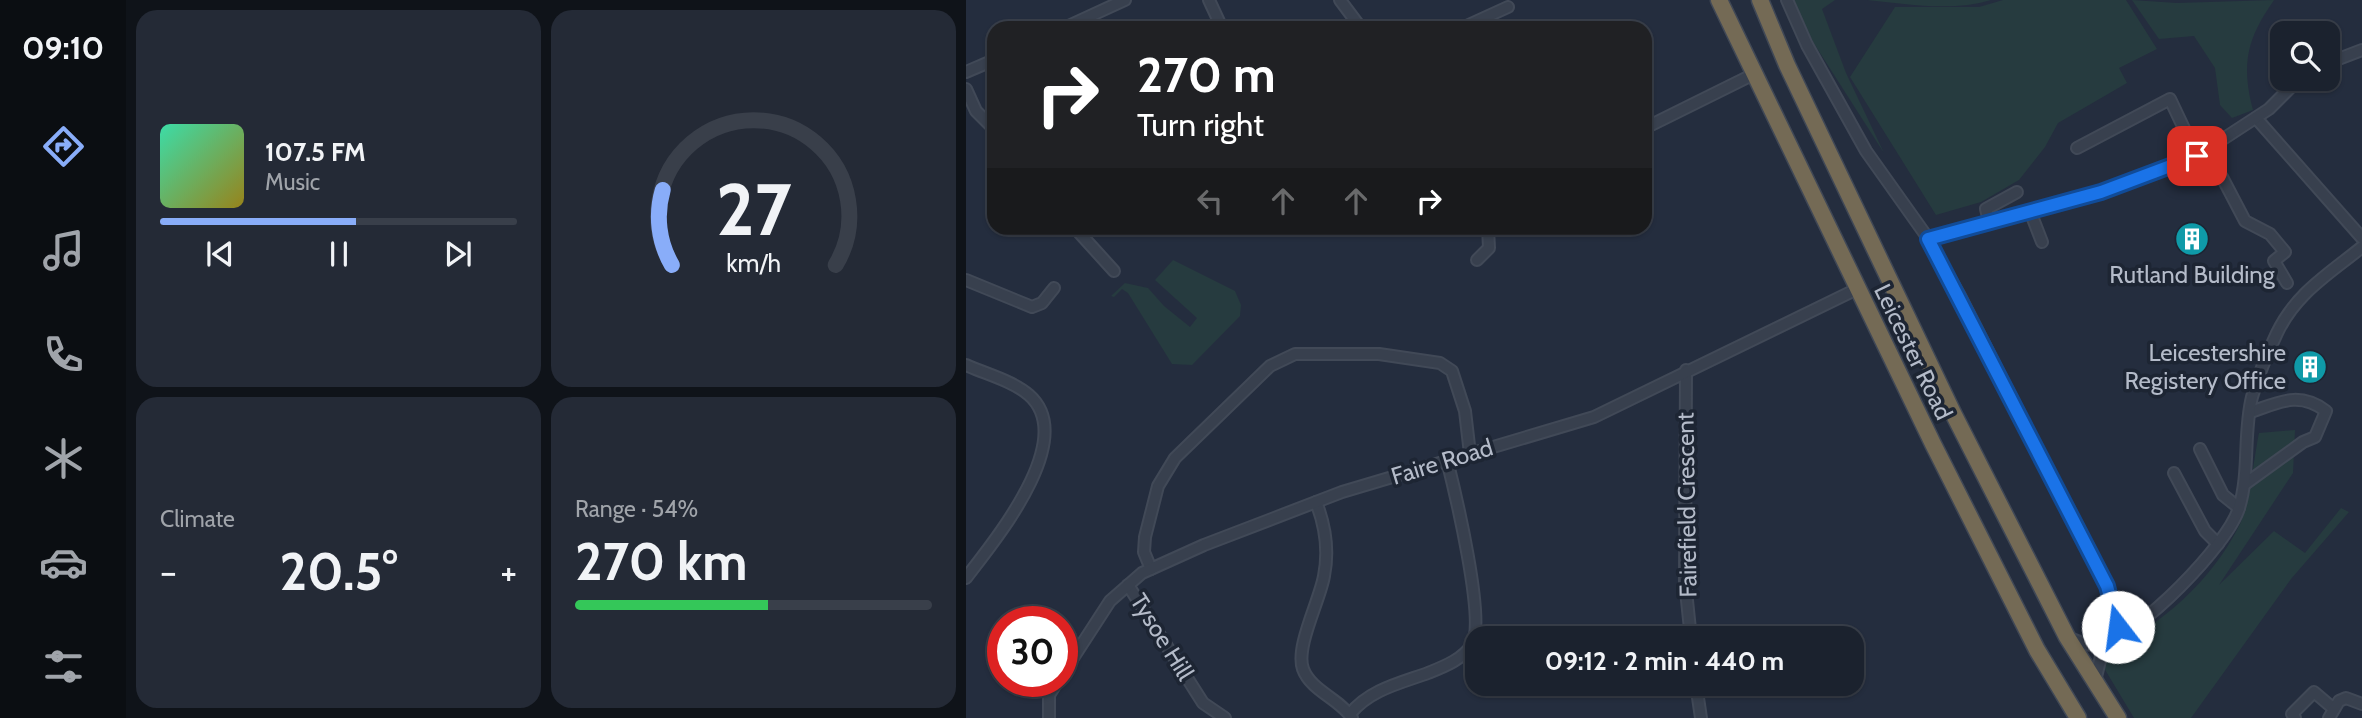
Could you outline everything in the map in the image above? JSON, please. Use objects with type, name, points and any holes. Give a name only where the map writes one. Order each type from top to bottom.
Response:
[{"type":"highway","name":"Leicester Road","points":[[1719,0],[1857,289],[2037,650],[2078,718]]},
{"type":"highway","name":"Leicester Road","points":[[1760,0],[1787,65],[1923,351],[2067,637],[2118,718]]},
{"type":"street","points":[[1078,21],[1125,0]]},
{"type":"street","points":[[1209,0],[1219,21]]},
{"type":"street","points":[[1340,0],[1355,21]]},
{"type":"street","points":[[1787,0],[1807,45],[1866,151],[1928,239],[2107,586],[2122,633]]},
{"type":"street","points":[[1477,21],[1508,7]]},
{"type":"street","points":[[2340,58],[2362,50]]},
{"type":"street","points":[[966,72],[987,63]]},
{"type":"street","points":[[1652,125],[1754,74]]},
{"type":"street","points":[[966,89],[976,111],[987,122]]},
{"type":"street","points":[[1928,239],[2101,192],[2197,156],[2269,110],[2287,91]]},
{"type":"street","points":[[2077,148],[2170,99],[2197,156]]},
{"type":"street","points":[[2256,118],[2362,238]]},
{"type":"street","points":[[2222,177],[2245,221],[2270,234],[2285,252],[2274,261],[2287,283]]},
{"type":"street","points":[[1989,221],[1986,209],[2017,192]]},
{"type":"street","points":[[2030,212],[2042,242]]},
{"type":"street","points":[[1081,235],[1114,271]]},
{"type":"street","points":[[1477,260],[1489,248],[1488,235]]},
{"type":"street","points":[[2067,637],[2089,645],[2104,644],[2162,604],[2208,560],[2239,508],[2245,484],[2252,398],[2277,333],[2296,300],[2362,247]]},
{"type":"street","points":[[966,280],[1032,307],[1042,303],[1054,288]]},
{"type":"street","name":"Faire Road","points":[[1078,650],[1110,601],[1151,569],[1204,545],[1316,502],[1594,417],[1857,289]]},
{"type":"street","points":[[1151,569],[1144,552],[1145,537],[1158,486],[1175,458],[1270,366],[1295,354],[1379,354],[1440,363],[1452,371],[1465,411],[1470,454]]},
{"type":"street","points":[[966,366],[1029,395],[1041,409],[1046,432],[1044,449],[1023,495],[966,578]]},
{"type":"street","name":"Fairefield Crescent","points":[[1686,370],[1685,581],[1690,626]]},
{"type":"street","points":[[2245,484],[2303,442],[2315,437],[2326,411],[2313,401],[2297,399],[2250,412]]},
{"type":"street","points":[[2200,449],[2223,495],[2239,508]]},
{"type":"street","points":[[1316,502],[1323,519],[1324,575],[1301,656],[1303,671],[1318,689],[1351,716],[1360,701],[1374,693],[1439,669],[1462,656],[1472,645],[1477,631],[1471,579],[1447,460]]},
{"type":"street","points":[[2174,472],[2205,531],[2218,544]]},
{"type":"street","name":"Tysoe Hill","points":[[1129,585],[1203,703],[1225,718]]},
{"type":"street","points":[[2095,681],[2104,644]]},
{"type":"street","points":[[2295,718],[2292,714],[2314,692],[2332,714],[2339,701],[2346,698],[2362,704]]},
{"type":"street","points":[[1698,696],[1701,718]]},
{"type":"street","points":[[1049,697],[1049,718]]},
{"type":"green space","points":[[1794,0],[1835,0],[1822,9],[1846,73],[1884,153],[1813,42]]},
{"type":"green space","points":[[1867,0],[1991,0],[1945,6]]},
{"type":"green space","points":[[2003,0],[2126,0],[2157,49],[2119,68],[2127,83],[2058,123],[2045,147],[2019,180],[1981,202],[1936,215],[1850,77],[1895,7],[1979,7]]},
{"type":"green space","points":[[2132,0],[2177,3],[2274,0],[2258,27],[2249,52],[2247,78],[2253,110],[2232,118],[2220,105],[2215,68],[2194,36],[2159,39]]},
{"type":"green space","points":[[1173,260],[1235,291],[1241,305],[1240,316],[1192,365],[1172,364],[1128,293],[1122,289],[1114,297],[1111,296],[1125,283],[1148,288],[1164,306],[1190,327],[1197,318],[1155,280]]},
{"type":"green space","points":[[2295,430],[2293,473],[2219,585],[2274,531],[2305,553],[2341,508],[2349,512],[2291,579],[2191,718],[2134,718],[2104,668],[2109,646],[2148,627],[2166,614],[2184,599],[2215,565],[2242,519],[2259,433]]},
{"type":"place","name":"Rutland Building","points":[[2192,239]]},
{"type":"place","name":"Leicestershire Registery Office","points":[[2310,367]]},
{"type":"route","points":[[2118,627],[2107,586],[1960,296],[1928,239],[2101,192],[2197,156]]}]
